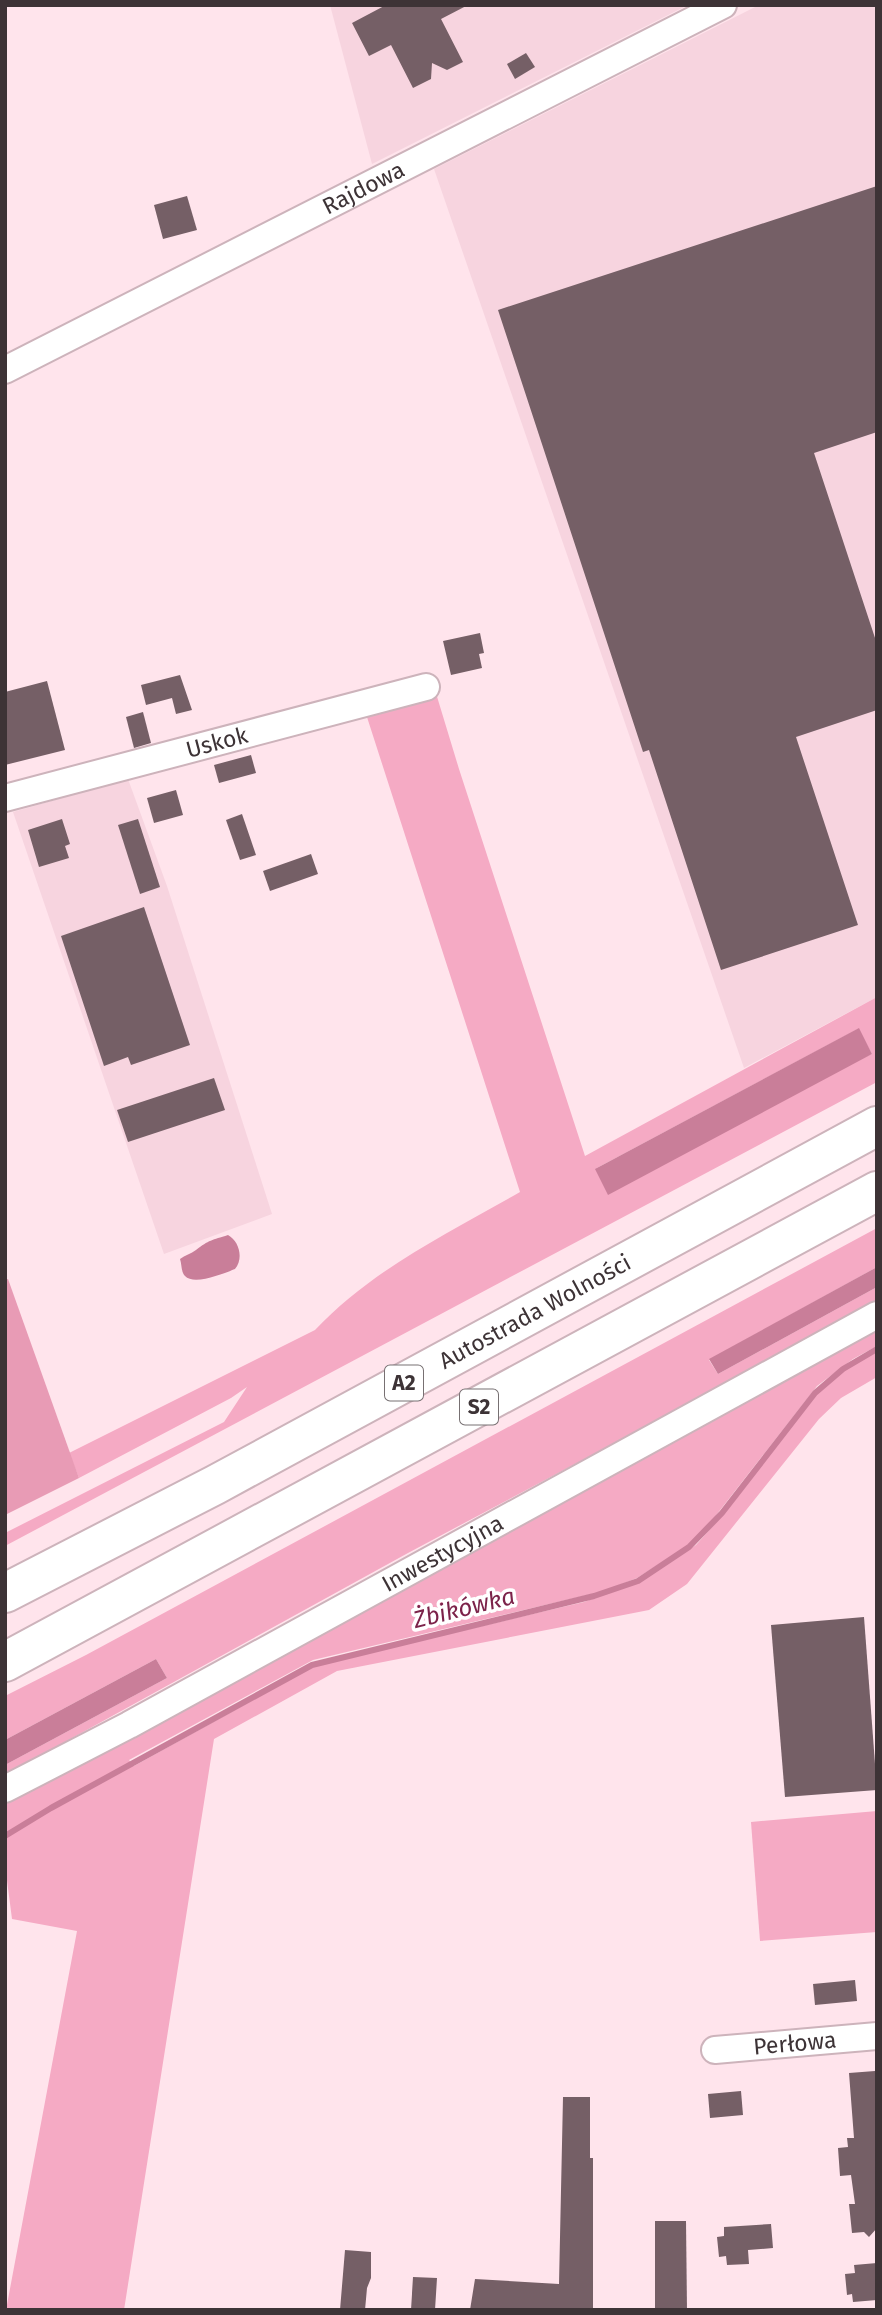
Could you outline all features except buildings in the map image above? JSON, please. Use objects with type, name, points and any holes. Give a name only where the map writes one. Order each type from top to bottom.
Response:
[{"type":"highway","name":"Autostrada Wolności","points":[[5,1593],[215,1485],[877,1126]]},
{"type":"highway","name":"S2","points":[[5,1662],[877,1191]]},
{"type":"street","name":"Rajdowa","points":[[5,370],[723,5]]},
{"type":"street","name":"Uskok","points":[[5,798],[426,687]]},
{"type":"street","name":"Inwestycyjna","points":[[5,1789],[129,1725],[877,1315]]},
{"type":"street","name":"Perłowa","points":[[715,2050],[877,2036]]},
{"type":"shaded area","points":[[330,5],[688,5],[372,164]]},
{"type":"shaded area","points":[[759,5],[877,5],[877,997],[744,1068],[434,169]]},
{"type":"shaded area","points":[[435,690],[585,1156],[877,997],[877,1082],[5,1546],[5,1533],[224,1422],[247,1387],[79,1478],[69,1453],[315,1330],[362,1288],[387,1270],[520,1192],[366,714]],"holes":[[[858,1029],[872,1054],[595,1169]]]},
{"type":"shaded area","points":[[128,779],[167,886],[272,1214],[164,1254],[13,812]]},
{"type":"shaded area","points":[[859,1028],[872,1054],[608,1195],[595,1169]]},
{"type":"shaded area","points":[[877,1228],[877,1267],[709,1360],[718,1374],[877,1287],[877,1303],[408,1553],[5,1775],[5,1765],[167,1678],[156,1659],[5,1740],[5,1696],[86,1655]]},
{"type":"shaded area","points":[[228,1235],[239,1250],[238,1265],[235,1269],[195,1280],[185,1276],[180,1259],[208,1242]]},
{"type":"shaded area","points":[[877,1267],[877,1287],[718,1374],[709,1359]]},
{"type":"shaded area","points":[[8,1279],[79,1478],[7,1514],[5,1280]]},
{"type":"shaded area","points":[[877,1326],[877,1346],[853,1359],[817,1386],[710,1523],[686,1547],[637,1578],[604,1591],[313,1660],[129,1760],[134,1766],[316,1665],[584,1602],[641,1581],[696,1545],[728,1509],[818,1392],[848,1367],[877,1352],[877,1377],[841,1398],[819,1419],[687,1584],[649,1610],[337,1671],[214,1739],[124,2310],[6,2310],[77,1931],[12,1919],[5,1865],[5,1802],[651,1454],[726,1409]]},
{"type":"shaded area","points":[[156,1659],[167,1678],[5,1765],[5,1740]]},
{"type":"shaded area","points":[[877,1811],[877,1932],[760,1941],[751,1822]]},
{"type":"waterway","name":"Żbikówka","points":[[5,1836],[312,1665],[594,1596],[638,1581],[689,1547],[722,1513],[815,1393],[843,1369],[877,1349]]}]
